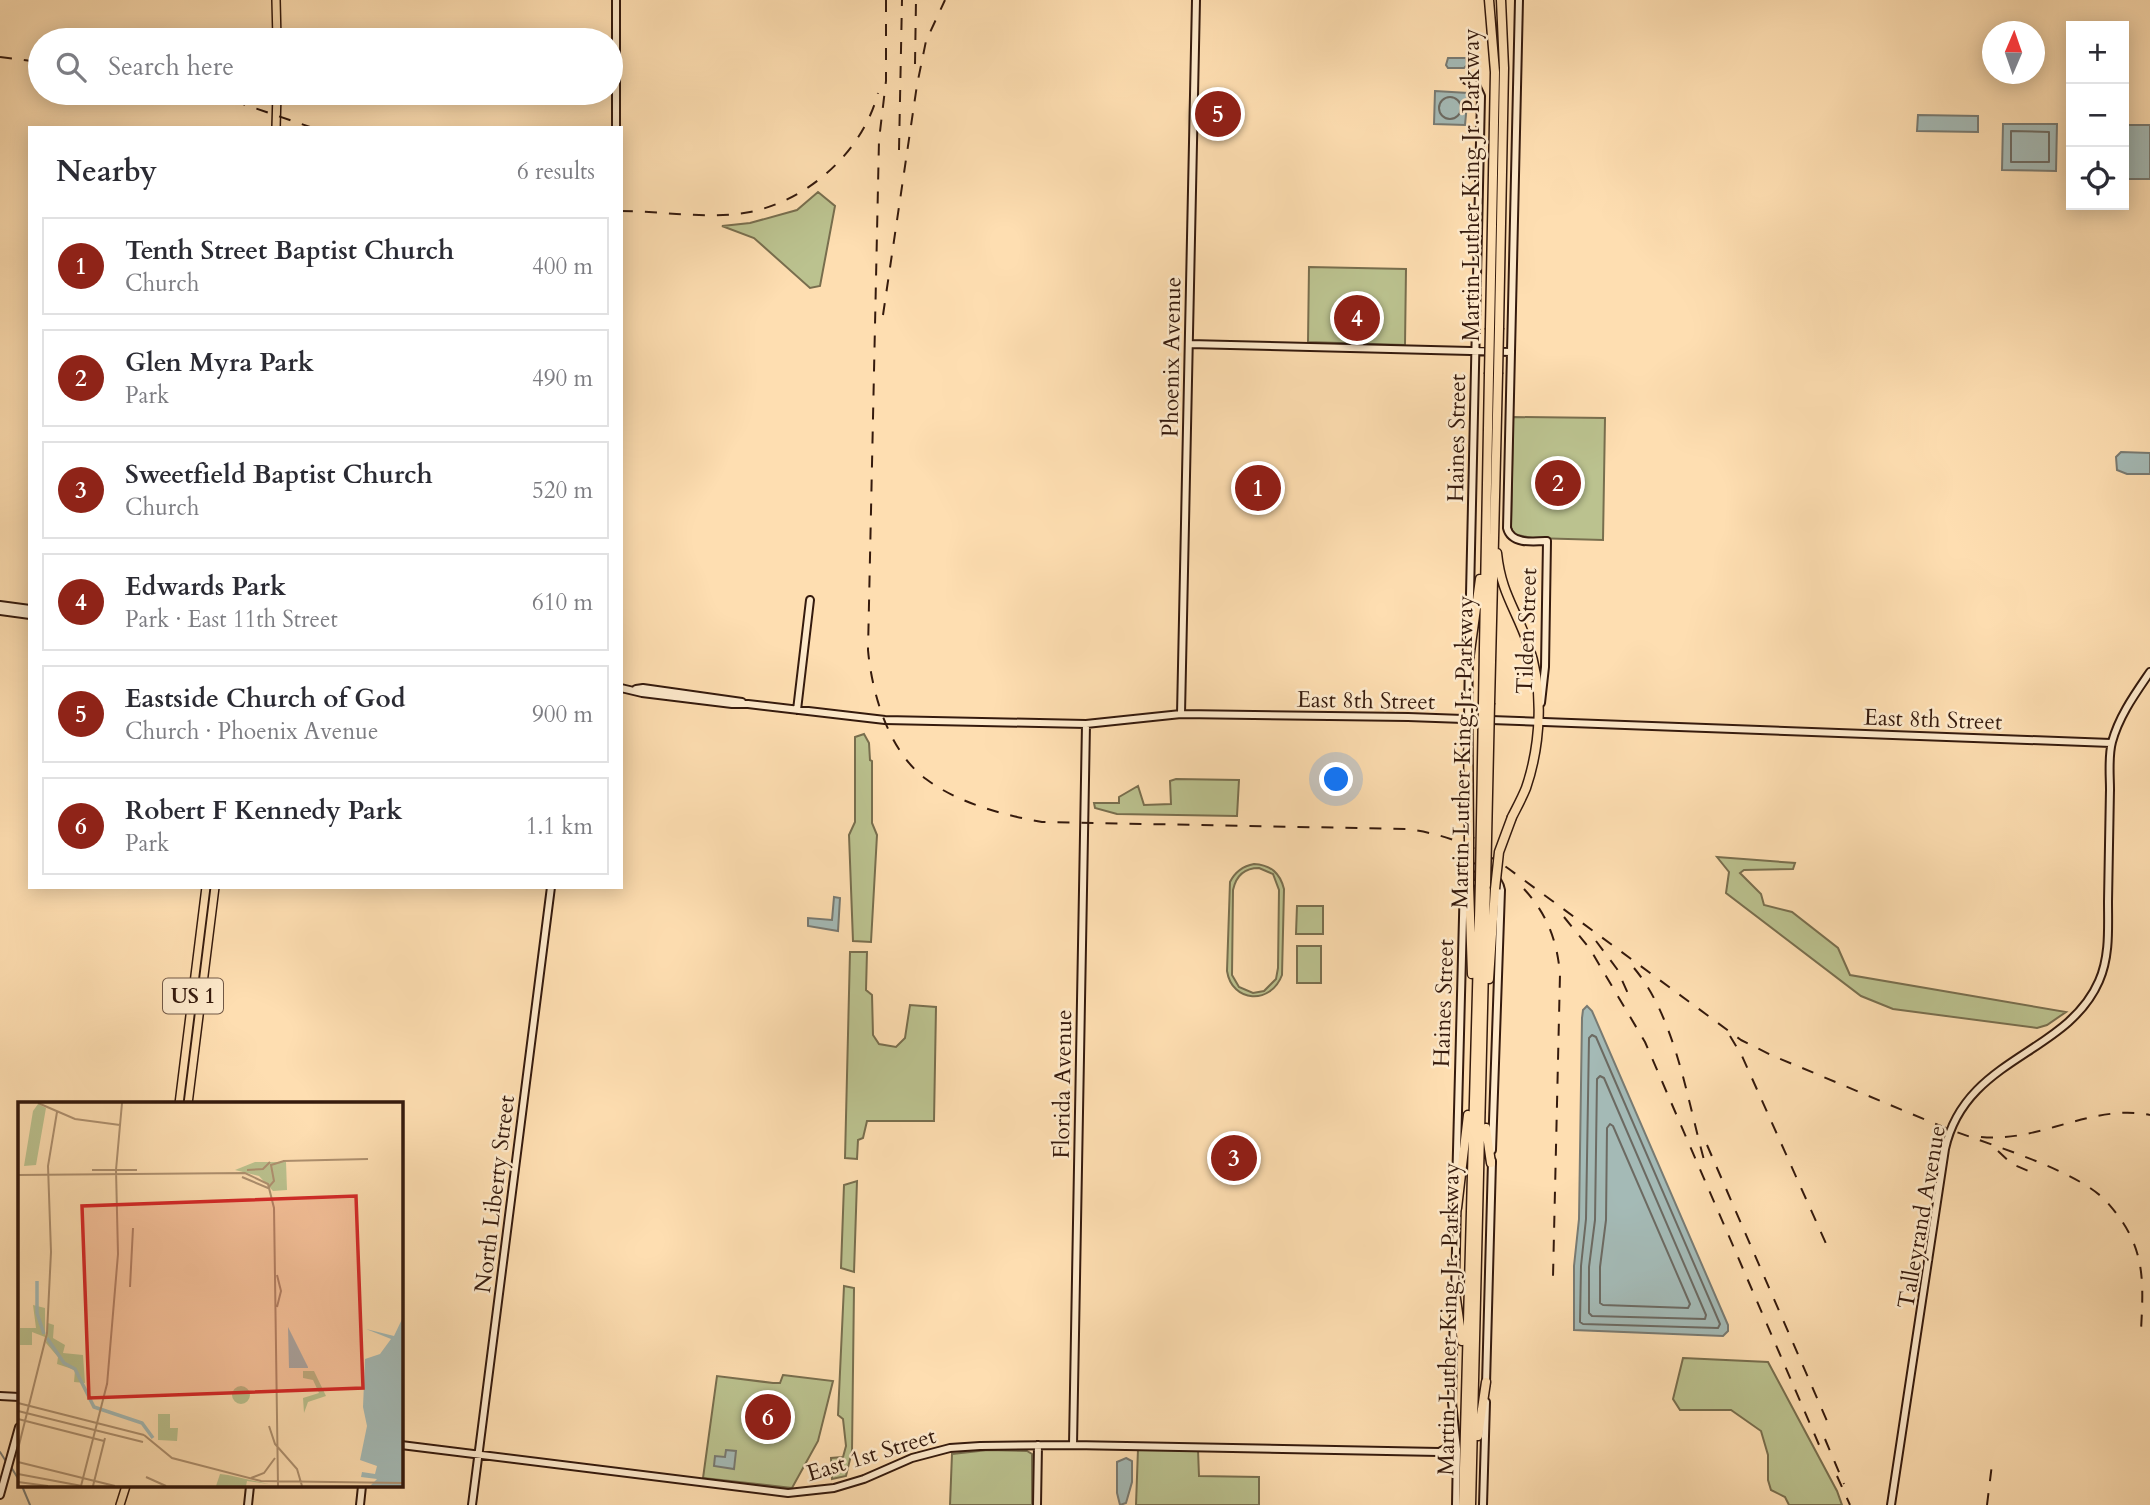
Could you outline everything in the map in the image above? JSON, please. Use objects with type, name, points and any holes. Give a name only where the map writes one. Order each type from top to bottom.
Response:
[{"type":"highway","name":"Martin Luther King Jr. Parkway","points":[[1489,0],[1495,72],[1494,328]]},
{"type":"highway","name":"Martin Luther King Jr. Parkway","points":[[1471,1505],[1483,1087],[1485,548],[1504,68],[1501,0]]},
{"type":"highway","name":"Martin Luther King Jr. Parkway","points":[[1486,703],[1494,512],[1493,374]]},
{"type":"highway","points":[[1484,999],[1492,950],[1499,852],[1531,773],[1538,721],[1535,666],[1529,645],[1503,585],[1494,512]]},
{"type":"highway","points":[[1469,659],[1485,548]]},
{"type":"highway","points":[[1468,719],[1474,1044]]},
{"type":"highway","name":"Martin Luther King Jr. Parkway","points":[[1463,1505],[1473,1071],[1483,882]]},
{"type":"highway","points":[[1457,1208],[1473,1071]]},
{"type":"highway","points":[[1483,1087],[1492,1163]]},
{"type":"highway","points":[[1455,1292],[1466,1379]]},
{"type":"highway","points":[[1472,1470],[1486,1382]]},
{"type":"main road","points":[[276,0],[276,28]]},
{"type":"main road","points":[[276,105],[276,126]]},
{"type":"main road","name":"US 1","points":[[179,1102],[206,889]]},
{"type":"main road","name":"US 1","points":[[188,1102],[215,889]]},
{"type":"main road","points":[[120,1505],[124,1488]]},
{"type":"street","points":[[616,0],[616,28]]},
{"type":"street","name":"Phoenix Avenue","points":[[1181,714],[1196,0]]},
{"type":"street","points":[[1189,344],[1511,352],[1519,0]]},
{"type":"street","name":"Haines Street","points":[[1466,80],[1476,85],[1481,96],[1468,719]]},
{"type":"street","points":[[616,105],[616,126]]},
{"type":"street","name":"Tilden Street","points":[[1511,352],[1508,532],[1515,539],[1546,541],[1546,639],[1543,693],[1538,721]]},
{"type":"street","points":[[797,710],[810,600]]},
{"type":"street","points":[[0,606],[28,609]]},
{"type":"street","points":[[0,611],[28,615]]},
{"type":"street","name":"Talleyrand Avenue","points":[[1891,1505],[1943,1162],[1951,1129],[1961,1109],[1981,1085],[2078,1013],[2095,989],[2105,963],[2112,743],[2125,710],[2150,672]]},
{"type":"street","name":"East 8th Street","points":[[623,688],[643,688],[734,699],[751,704],[885,720],[1086,724],[1181,714],[1468,719],[2112,743]]},
{"type":"street","name":"Florida Avenue","points":[[1073,1445],[1086,724]]},
{"type":"street","name":"Haines Street","points":[[1456,1505],[1457,1465],[1452,1402],[1464,879],[1466,871],[1471,867],[1497,879],[1501,890],[1483,1505]]},
{"type":"street","name":"North Liberty Street","points":[[472,1505],[551,889]]},
{"type":"street","points":[[0,1396],[18,1397]]},
{"type":"street","points":[[1439,1452],[1447,1449],[1450,1443],[1452,1402]]},
{"type":"street","points":[[0,1495],[18,1431]]},
{"type":"street","name":"East 1st Street","points":[[402,1445],[788,1493],[844,1485],[912,1458],[950,1448],[1073,1445],[1439,1452]]},
{"type":"street","points":[[1037,1505],[1038,1445]]},
{"type":"street","points":[[1439,1452],[1450,1455],[1457,1465]]},
{"type":"green space","points":[[818,192],[835,206],[820,286],[810,288],[754,238],[722,226],[750,223],[797,210]]},
{"type":"green space","points":[[1309,267],[1406,269],[1405,345],[1308,342]]},
{"type":"green space","points":[[1513,417],[1605,418],[1603,540],[1532,538],[1513,534]]},
{"type":"green space","points":[[864,734],[869,743],[872,761],[872,823],[877,835],[871,942],[853,941],[849,835],[855,822],[855,737]]},
{"type":"green space","points":[[1239,780],[1237,816],[1117,814],[1095,808],[1094,803],[1119,803],[1119,797],[1138,786],[1144,805],[1171,804],[1170,781]]},
{"type":"green space","points":[[1717,857],[1795,863],[1793,869],[1744,870],[1740,873],[1761,894],[1764,905],[1792,912],[1838,948],[1850,975],[2066,1012],[2047,1025],[2037,1028],[1893,1009],[1861,996],[1726,893],[1729,872]]},
{"type":"green space","points":[[1254,864],[1274,871],[1284,889],[1282,975],[1277,985],[1269,992],[1252,996],[1236,989],[1230,982],[1227,971],[1230,882],[1237,872]],"holes":[[[1259,868],[1273,874],[1279,890],[1278,968],[1276,979],[1264,991],[1253,993],[1239,987],[1232,975],[1233,890],[1239,877],[1249,869]]]},
{"type":"green space","points":[[1297,906],[1323,906],[1323,934],[1296,934]]},
{"type":"green space","points":[[1297,946],[1321,946],[1321,983],[1297,983]]},
{"type":"green space","points":[[850,952],[867,952],[866,990],[872,995],[873,1035],[879,1044],[896,1047],[905,1038],[910,1005],[936,1007],[934,1121],[867,1121],[863,1138],[858,1140],[857,1159],[845,1158]]},
{"type":"green space","points":[[857,1181],[854,1272],[841,1268],[844,1185]]},
{"type":"green space","points":[[844,1286],[854,1288],[852,1451],[846,1476],[832,1479],[831,1458],[843,1457],[846,1446],[843,1419],[838,1415]]},
{"type":"green space","points":[[1683,1358],[1768,1362],[1842,1505],[1789,1505],[1785,1497],[1771,1490],[1768,1480],[1768,1455],[1761,1431],[1731,1410],[1680,1410],[1673,1399]]},
{"type":"green space","points":[[783,1375],[833,1381],[818,1441],[792,1488],[703,1478],[717,1376],[780,1383]]},
{"type":"green space","points":[[1138,1449],[1198,1450],[1199,1476],[1259,1477],[1259,1505],[1136,1505]]},
{"type":"green space","points":[[988,1450],[1027,1451],[1032,1454],[1032,1505],[950,1505],[952,1454]]},
{"type":"water","points":[[1448,58],[1466,58],[1467,65],[1464,68],[1448,68]]},
{"type":"water","points":[[1435,91],[1468,93],[1465,125],[1434,124]]},
{"type":"water","points":[[1918,115],[1978,116],[1978,132],[1917,131]]},
{"type":"water","points":[[2003,124],[2057,124],[2056,171],[2002,170]]},
{"type":"water","points":[[2129,125],[2150,125],[2150,179],[2129,179]]},
{"type":"water","points":[[2121,452],[2150,453],[2150,474],[2127,474],[2117,470],[2116,457]]},
{"type":"water","points":[[834,897],[840,898],[838,931],[808,926],[808,918],[832,920]]},
{"type":"water","points":[[1587,1006],[1592,1011],[1728,1325],[1728,1331],[1723,1336],[1574,1330],[1574,1266],[1579,1219],[1582,1018],[1583,1010]]},
{"type":"water","points":[[726,1450],[736,1451],[734,1469],[714,1466],[715,1456],[725,1457]]},
{"type":"water","points":[[1126,1458],[1132,1461],[1132,1482],[1126,1503],[1120,1505],[1117,1493],[1117,1462]]},
{"type":"waterway","points":[[0,1452],[7,1463]]},
{"type":"waterway","points":[[11,1467],[18,1478]]},
{"type":"waterway","points":[[23,1488],[30,1505]]},
{"type":"railway","points":[[886,0],[886,81],[879,140],[868,650],[878,703],[892,738],[913,768],[926,779],[966,801],[997,812],[1042,822],[1407,829],[1435,834],[1473,848],[1509,869],[1741,1040],[1929,1121],[2055,1169],[2093,1190],[2119,1217],[2135,1246],[2142,1277],[2141,1330]]},
{"type":"railway","points":[[899,150],[902,0]]},
{"type":"railway","points":[[915,64],[916,0]]},
{"type":"railway","points":[[883,315],[917,85],[926,41],[945,0]]},
{"type":"railway","points":[[0,57],[28,60]]},
{"type":"railway","points":[[623,211],[734,214],[772,206],[793,196],[831,170],[860,134],[878,93]]},
{"type":"railway","points":[[246,105],[307,126]]},
{"type":"railway","points":[[1524,889],[1550,928],[1560,974],[1553,1277]]},
{"type":"railway","points":[[1564,917],[1590,949],[1645,1042],[1823,1454]]},
{"type":"railway","points":[[1596,941],[1617,969],[1630,998]]},
{"type":"railway","points":[[1634,968],[1648,988],[1670,1034],[1704,1160]]},
{"type":"railway","points":[[1730,1036],[1742,1056],[1828,1248]]},
{"type":"railway","points":[[1981,1137],[2024,1134],[2108,1114],[2150,1115]]},
{"type":"railway","points":[[1707,1145],[1827,1421]]},
{"type":"railway","points":[[1998,1151],[2012,1164],[2033,1173]]},
{"type":"railway","points":[[1825,1439],[1844,1484]]},
{"type":"railway","points":[[1987,1505],[1992,1464]]},
{"type":"railway","points":[[1837,1476],[1850,1505]]},
{"type":"place","name":"Eastside Church of God","points":[[1218,114]]},
{"type":"place","name":"Edwards Park","points":[[1357,318]]},
{"type":"place","name":"Glen Myra Park","points":[[1558,483]]},
{"type":"place","name":"Tenth Street Baptist Church","points":[[1258,488]]},
{"type":"place","name":"Sweetfield Baptist Church","points":[[1234,1158]]},
{"type":"place","name":"Robert F Kennedy Park","points":[[768,1417]]}]
